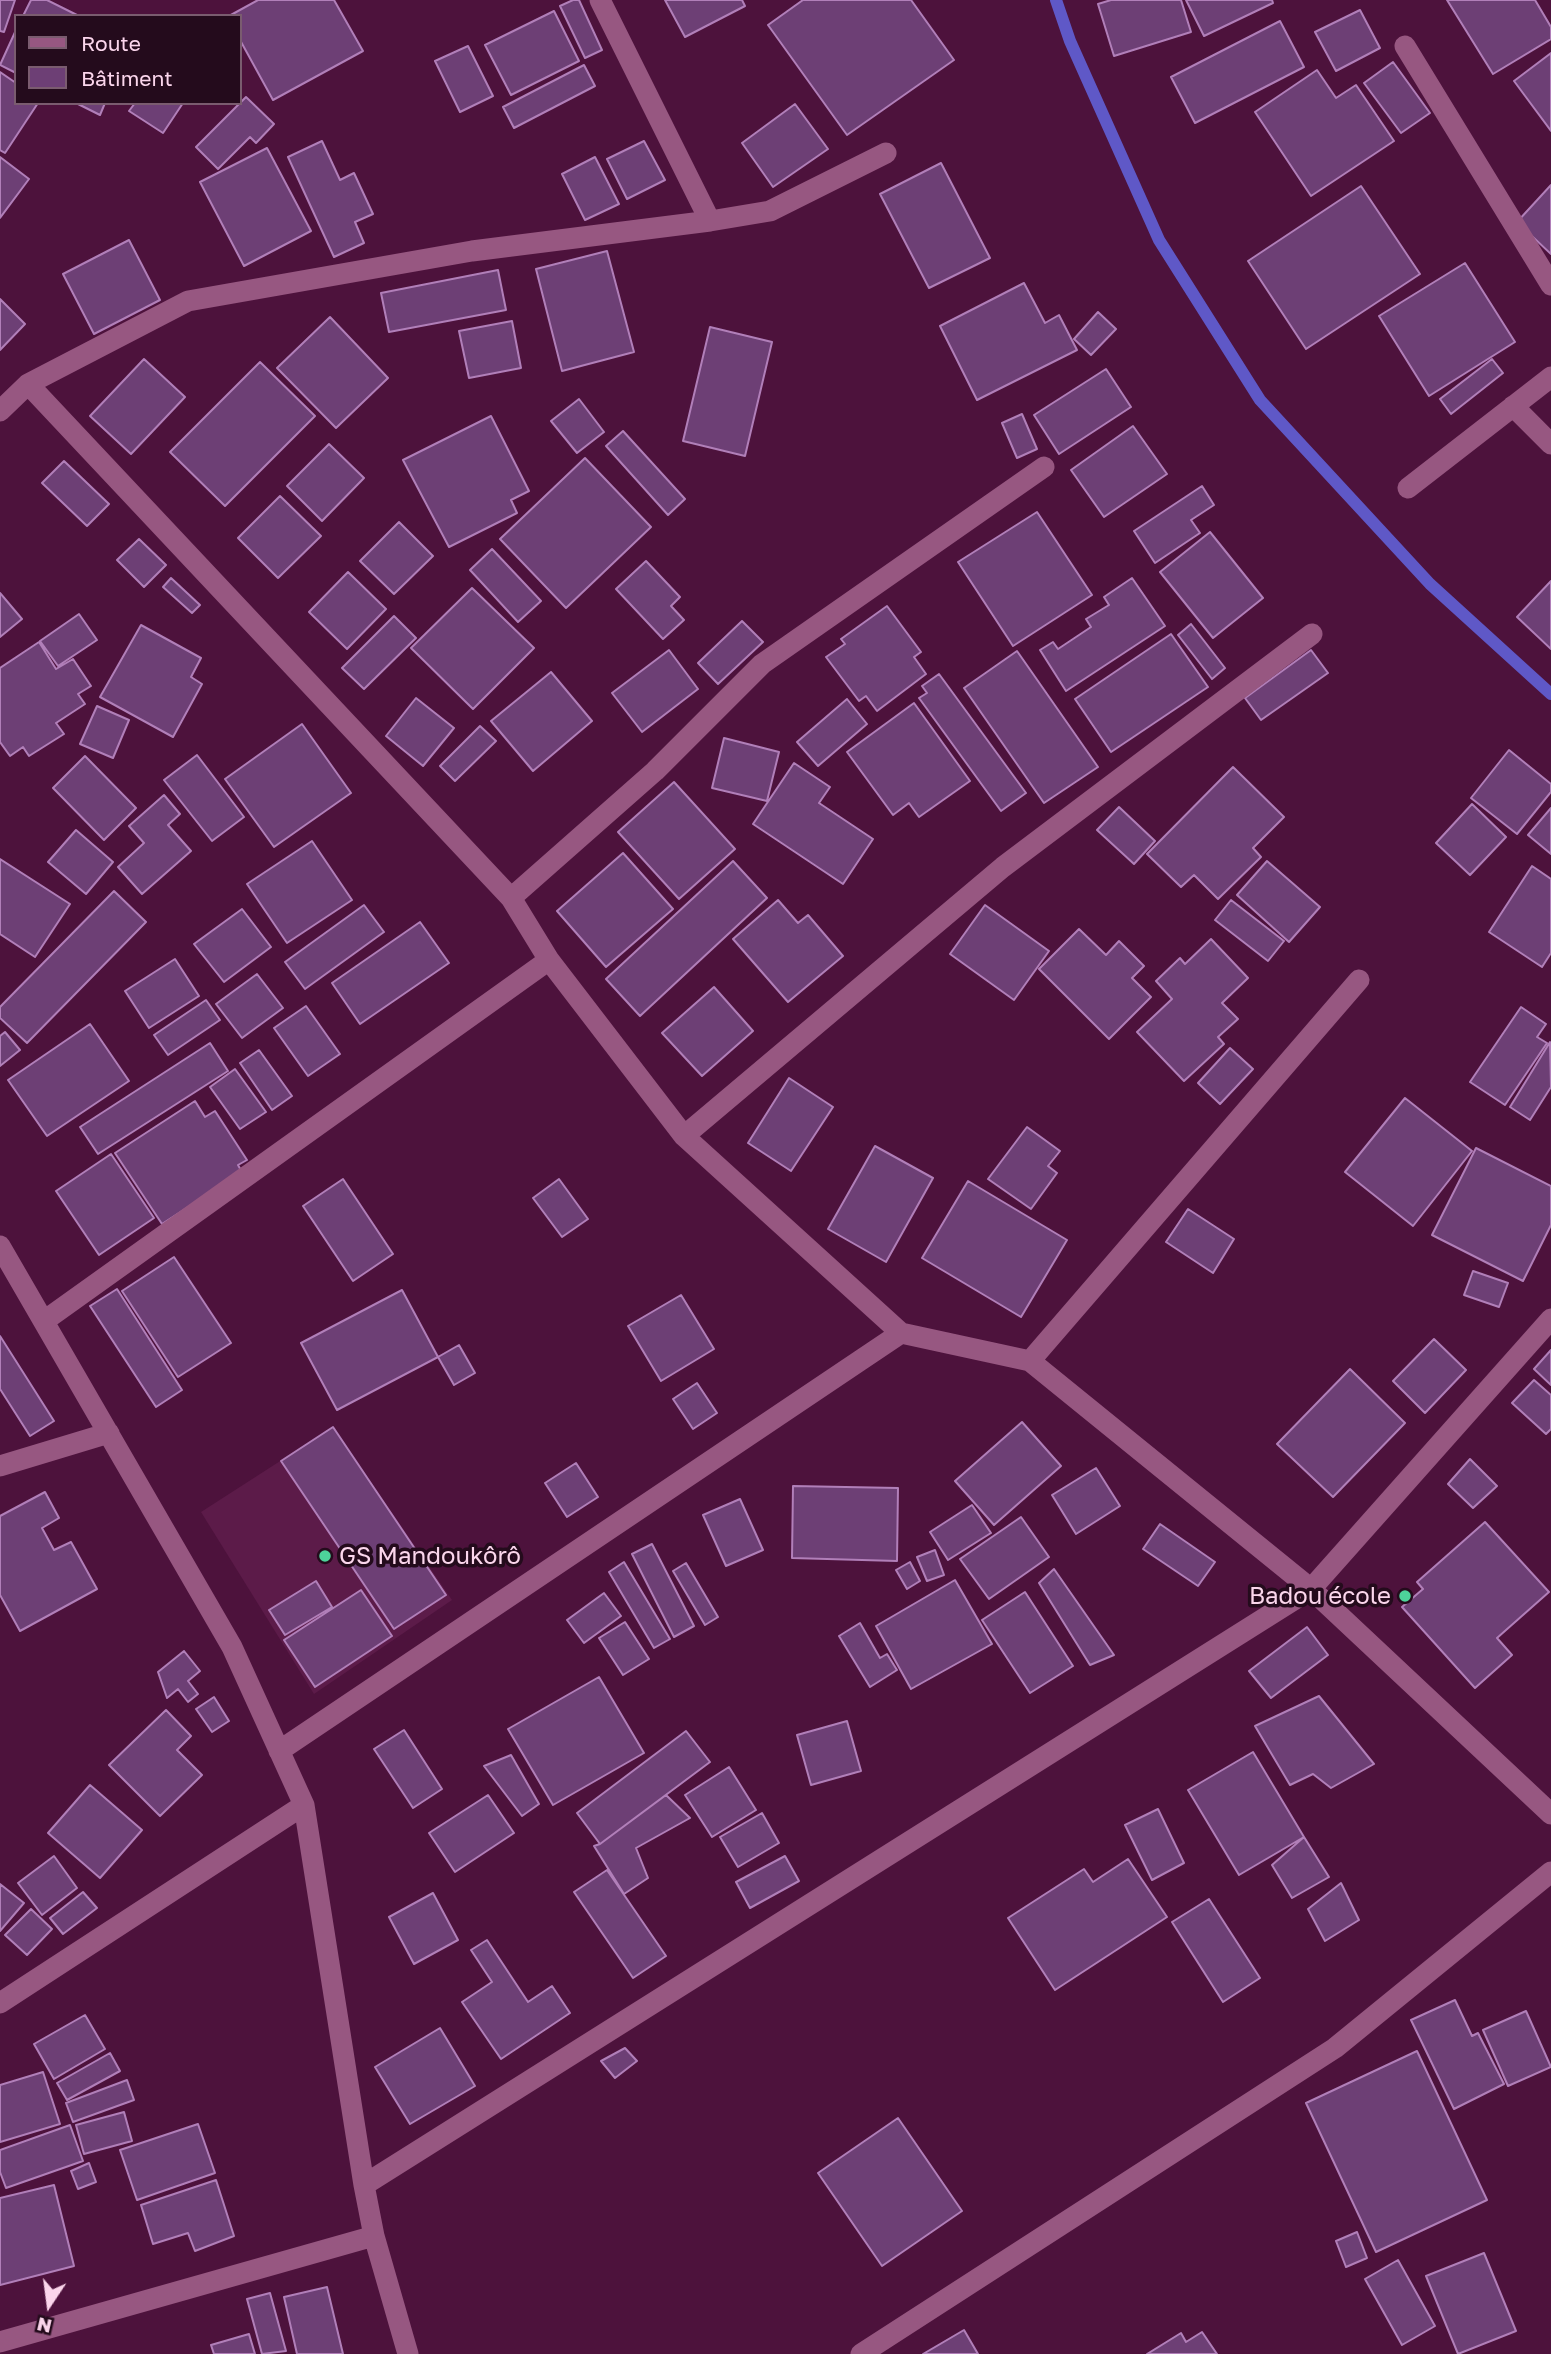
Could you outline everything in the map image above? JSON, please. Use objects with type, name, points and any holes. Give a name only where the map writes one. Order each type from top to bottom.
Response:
[{"type":"street","points":[[600,0],[710,221]]},
{"type":"street","points":[[1405,46],[1551,285]]},
{"type":"street","points":[[0,411],[28,384],[188,301],[472,251],[770,211],[886,153]]},
{"type":"street","points":[[1408,488],[1551,377]]},
{"type":"street","points":[[28,384],[511,898],[549,960],[684,1136],[901,1333],[1030,1361],[1311,1589],[1551,1814]]},
{"type":"street","points":[[1513,406],[1551,444]]},
{"type":"street","points":[[511,898],[655,771],[762,664],[1044,467]]},
{"type":"street","points":[[684,1136],[1003,867],[1312,634]]},
{"type":"street","points":[[44,1321],[549,960]]},
{"type":"street","points":[[1030,1361],[1359,980]]},
{"type":"street","points":[[0,1246],[232,1647],[304,1805],[364,2185],[374,2236],[408,2354]]},
{"type":"street","points":[[364,2185],[1311,1589],[1551,1319]]},
{"type":"street","points":[[279,1751],[901,1333]]},
{"type":"street","points":[[0,1466],[109,1433]]},
{"type":"street","points":[[0,2003],[304,1805]]},
{"type":"street","points":[[861,2354],[1335,2048],[1551,1872]]},
{"type":"street","points":[[0,2342],[374,2236]]},
{"type":"shaded area","name":"GS Mandoukôrô","points":[[333,1427],[452,1600],[314,1694],[201,1512]]},
{"type":"building","points":[[0,0],[15,0],[4,32],[0,31]]},
{"type":"building","points":[[31,0],[47,0],[75,14],[24,14]]},
{"type":"building","points":[[258,0],[334,0],[363,51],[273,100],[242,44],[242,14],[233,14]]},
{"type":"building","points":[[579,0],[602,50],[585,58],[560,6]]},
{"type":"building","points":[[665,0],[742,0],[745,6],[685,37]]},
{"type":"building","points":[[803,0],[911,0],[954,60],[847,135],[768,25]]},
{"type":"building","points":[[1111,0],[1181,0],[1191,32],[1114,56],[1098,4]]},
{"type":"building","points":[[1186,0],[1272,0],[1273,3],[1204,36]]},
{"type":"building","points":[[1447,0],[1535,0],[1551,27],[1551,39],[1493,74]]},
{"type":"building","points":[[1360,10],[1380,48],[1336,71],[1315,32]]},
{"type":"building","points":[[554,11],[579,61],[511,95],[485,45]]},
{"type":"building","points":[[1280,21],[1304,67],[1195,123],[1171,77]]},
{"type":"building","points":[[14,34],[14,72],[0,65]]},
{"type":"building","points":[[468,46],[493,96],[460,112],[435,61]]},
{"type":"building","points":[[1551,53],[1551,131],[1514,81]]},
{"type":"building","points":[[1393,62],[1430,113],[1401,133],[1364,83]]},
{"type":"building","points":[[584,65],[595,86],[514,128],[503,107]]},
{"type":"building","points":[[1317,70],[1336,98],[1356,85],[1394,141],[1311,196],[1255,112]]},
{"type":"building","points":[[0,72],[14,82],[14,105],[37,105],[5,153],[0,150]]},
{"type":"building","points":[[246,97],[274,124],[256,143],[250,137],[218,169],[196,147],[238,105],[242,105]]},
{"type":"building","points":[[795,104],[828,149],[773,187],[742,143]]},
{"type":"building","points":[[80,105],[104,105],[100,115]]},
{"type":"building","points":[[134,105],[182,105],[163,133],[129,111]]},
{"type":"building","points":[[322,141],[340,180],[354,173],[373,214],[355,222],[364,243],[334,257],[288,157]]},
{"type":"building","points":[[644,141],[665,180],[627,199],[607,159]]},
{"type":"building","points":[[267,148],[311,231],[244,266],[200,182]]},
{"type":"building","points":[[0,157],[29,179],[0,218]]},
{"type":"building","points":[[595,157],[619,204],[585,220],[562,174]]},
{"type":"building","points":[[941,163],[990,258],[929,288],[880,194]]},
{"type":"building","points":[[1551,185],[1551,254],[1517,222]]},
{"type":"building","points":[[1361,186],[1420,274],[1306,349],[1248,261]]},
{"type":"building","points":[[129,240],[160,300],[94,334],[63,274]]},
{"type":"building","points":[[607,251],[634,352],[562,371],[536,269]]},
{"type":"building","points":[[1465,263],[1515,342],[1429,396],[1379,316]]},
{"type":"building","points":[[498,270],[506,310],[389,332],[381,293]]},
{"type":"building","points":[[1024,283],[1045,323],[1059,315],[1077,350],[977,400],[940,326]]},
{"type":"building","points":[[0,299],[25,324],[0,350]]},
{"type":"building","points":[[1098,312],[1116,329],[1091,355],[1074,339]]},
{"type":"building","points":[[330,317],[388,378],[336,428],[277,368]]},
{"type":"building","points":[[512,321],[521,368],[469,378],[459,331]]},
{"type":"building","points":[[710,327],[772,342],[745,456],[683,441]]},
{"type":"building","points":[[144,359],[185,397],[131,454],[90,416]]},
{"type":"building","points":[[1492,359],[1503,373],[1451,414],[1440,399]]},
{"type":"building","points":[[260,362],[315,416],[225,506],[170,452]]},
{"type":"building","points":[[1106,369],[1131,407],[1059,454],[1034,415]]},
{"type":"building","points":[[579,399],[604,432],[577,453],[551,421]]},
{"type":"building","points":[[1022,414],[1037,449],[1017,458],[1002,423]]},
{"type":"building","points":[[491,416],[529,491],[511,500],[517,513],[449,547],[403,460]]},
{"type":"building","points":[[1133,426],[1167,474],[1104,517],[1071,470]]},
{"type":"building","points":[[623,431],[685,499],[668,515],[606,446]]},
{"type":"building","points":[[329,444],[364,478],[322,521],[287,486]]},
{"type":"building","points":[[585,458],[651,527],[566,608],[500,539]]},
{"type":"building","points":[[64,461],[109,504],[87,526],[42,483]]},
{"type":"building","points":[[1202,486],[1214,505],[1191,520],[1200,533],[1155,563],[1134,531]]},
{"type":"building","points":[[280,496],[321,536],[278,578],[238,538]]},
{"type":"building","points":[[1037,512],[1092,595],[1013,646],[958,562]]},
{"type":"building","points":[[399,522],[433,556],[394,594],[360,561]]},
{"type":"building","points":[[1210,532],[1263,598],[1213,638],[1160,572]]},
{"type":"building","points":[[139,539],[166,565],[144,587],[117,560]]},
{"type":"building","points":[[492,549],[541,601],[518,622],[470,570]]},
{"type":"building","points":[[646,561],[680,597],[671,606],[684,620],[663,639],[616,589]]},
{"type":"building","points":[[348,572],[386,609],[347,649],[309,612]]},
{"type":"building","points":[[171,578],[200,605],[192,613],[163,587]]},
{"type":"building","points":[[1132,578],[1165,626],[1066,691],[1040,650],[1053,642],[1058,649],[1091,627],[1086,619],[1109,605],[1104,597]]},
{"type":"building","points":[[1551,581],[1551,649],[1517,617]]},
{"type":"building","points":[[472,588],[534,648],[473,709],[411,648]]},
{"type":"building","points":[[0,593],[22,619],[0,637]]},
{"type":"building","points":[[887,606],[921,652],[914,657],[926,674],[877,711],[866,696],[859,701],[826,657],[845,644],[841,639]]},
{"type":"building","points":[[79,614],[97,640],[58,666],[40,641]]},
{"type":"building","points":[[394,616],[416,638],[364,689],[342,668]]},
{"type":"building","points":[[742,621],[763,642],[718,684],[698,663]]},
{"type":"building","points":[[1191,624],[1225,668],[1212,679],[1178,635]]},
{"type":"building","points":[[141,625],[201,658],[191,677],[202,684],[173,737],[100,697]]},
{"type":"building","points":[[1171,634],[1208,687],[1111,752],[1075,699]]},
{"type":"building","points":[[39,642],[56,669],[73,659],[91,686],[78,694],[85,704],[56,723],[64,734],[29,756],[23,747],[10,756],[0,742],[0,668]]},
{"type":"building","points":[[669,650],[698,689],[642,732],[612,693]]},
{"type":"building","points":[[1311,650],[1328,673],[1261,720],[1245,698]]},
{"type":"building","points":[[1017,651],[1098,767],[1044,803],[964,688]]},
{"type":"building","points":[[551,672],[592,721],[533,771],[491,721]]},
{"type":"building","points":[[939,674],[1026,793],[1001,811],[919,698],[927,693],[922,686]]},
{"type":"building","points":[[416,698],[454,728],[423,766],[386,736]]},
{"type":"building","points":[[847,699],[867,724],[818,766],[797,742]]},
{"type":"building","points":[[914,703],[970,781],[919,817],[909,803],[893,815],[847,752]]},
{"type":"building","points":[[97,706],[129,720],[113,758],[80,744]]},
{"type":"building","points":[[302,724],[351,793],[274,847],[225,779]]},
{"type":"building","points":[[480,726],[496,741],[455,781],[440,766]]},
{"type":"building","points":[[724,738],[779,752],[767,801],[712,788]]},
{"type":"building","points":[[1509,750],[1551,784],[1551,792],[1517,834],[1471,798]]},
{"type":"building","points":[[197,755],[244,817],[212,841],[164,780]]},
{"type":"building","points":[[85,756],[136,808],[104,840],[53,788]]},
{"type":"building","points":[[794,763],[830,787],[819,803],[873,839],[843,884],[753,824]]},
{"type":"building","points":[[1233,767],[1284,817],[1253,848],[1261,857],[1218,899],[1194,875],[1181,887],[1147,854]]},
{"type":"building","points":[[674,782],[735,849],[679,899],[618,832]]},
{"type":"building","points":[[164,795],[180,814],[168,825],[191,851],[142,894],[118,867],[144,843],[129,826]]},
{"type":"building","points":[[1472,804],[1506,837],[1470,875],[1436,843]]},
{"type":"building","points":[[1119,807],[1155,841],[1134,864],[1097,830]]},
{"type":"building","points":[[1551,808],[1551,854],[1528,835]]},
{"type":"building","points":[[76,830],[113,862],[86,894],[48,862]]},
{"type":"building","points":[[312,841],[352,900],[287,943],[247,884]]},
{"type":"building","points":[[623,853],[673,909],[606,967],[557,911]]},
{"type":"building","points":[[0,859],[70,904],[35,957],[0,934]]},
{"type":"building","points":[[733,861],[767,898],[640,1016],[606,979]]},
{"type":"building","points":[[1267,861],[1320,907],[1289,942],[1237,895]]},
{"type":"building","points":[[1532,866],[1551,879],[1551,953],[1542,967],[1489,932]]},
{"type":"building","points":[[114,891],[146,922],[27,1043],[0,1018],[0,1007]]},
{"type":"building","points":[[778,900],[798,923],[808,915],[843,956],[788,1002],[733,939]]},
{"type":"building","points":[[1231,900],[1284,941],[1268,961],[1215,920]]},
{"type":"building","points":[[364,905],[384,932],[305,989],[285,962]]},
{"type":"building","points":[[985,905],[1049,951],[1014,1000],[950,954]]},
{"type":"building","points":[[242,909],[271,947],[224,982],[194,944]]},
{"type":"building","points":[[420,922],[449,963],[360,1024],[332,983]]},
{"type":"building","points":[[1079,929],[1106,955],[1119,941],[1144,966],[1132,978],[1151,997],[1109,1039],[1039,969]]},
{"type":"building","points":[[1211,939],[1248,978],[1222,1003],[1238,1019],[1218,1037],[1224,1044],[1184,1081],[1137,1032],[1172,999],[1156,981],[1180,958],[1185,964]]},
{"type":"building","points":[[175,959],[199,996],[149,1028],[125,991]]},
{"type":"building","points":[[257,974],[283,1008],[242,1038],[216,1004]]},
{"type":"building","points":[[714,987],[753,1031],[702,1076],[662,1033]]},
{"type":"building","points":[[206,1000],[220,1020],[168,1055],[154,1035]]},
{"type":"building","points":[[306,1006],[340,1054],[308,1076],[274,1028]]},
{"type":"building","points":[[1521,1007],[1546,1024],[1537,1037],[1547,1043],[1505,1105],[1470,1082]]},
{"type":"building","points":[[90,1024],[129,1081],[47,1136],[8,1080]]},
{"type":"building","points":[[5,1032],[20,1050],[0,1066],[0,1036]]},
{"type":"building","points":[[1550,1042],[1551,1087],[1530,1120],[1510,1107]]},
{"type":"building","points":[[210,1043],[228,1071],[98,1154],[80,1127]]},
{"type":"building","points":[[1230,1048],[1253,1069],[1220,1104],[1198,1083]]},
{"type":"building","points":[[259,1050],[292,1096],[272,1110],[240,1063]]},
{"type":"building","points":[[235,1069],[266,1112],[240,1129],[210,1087]]},
{"type":"building","points":[[789,1078],[833,1107],[791,1171],[748,1143]]},
{"type":"building","points":[[1405,1098],[1472,1151],[1413,1226],[1345,1172]]},
{"type":"building","points":[[195,1101],[205,1117],[215,1111],[247,1160],[238,1165],[242,1172],[162,1224],[115,1153]]},
{"type":"building","points":[[1027,1127],[1060,1151],[1048,1166],[1057,1173],[1031,1209],[988,1179]]},
{"type":"building","points":[[875,1146],[933,1178],[886,1262],[828,1229]]},
{"type":"building","points":[[1476,1148],[1551,1186],[1551,1225],[1523,1281],[1432,1235]]},
{"type":"building","points":[[111,1154],[154,1218],[99,1255],[56,1191]]},
{"type":"building","points":[[343,1179],[393,1254],[353,1281],[303,1206]]},
{"type":"building","points":[[559,1179],[588,1219],[562,1237],[533,1198]]},
{"type":"building","points":[[968,1181],[1067,1240],[1021,1317],[922,1258]]},
{"type":"building","points":[[1188,1209],[1234,1239],[1213,1273],[1166,1242]]},
{"type":"building","points":[[174,1257],[231,1343],[178,1377],[122,1291]]},
{"type":"building","points":[[1473,1271],[1508,1283],[1499,1307],[1464,1295]]},
{"type":"building","points":[[117,1289],[182,1390],[156,1407],[90,1306]]},
{"type":"building","points":[[402,1290],[438,1357],[337,1410],[301,1343]]},
{"type":"building","points":[[681,1295],[714,1349],[661,1381],[628,1326]]},
{"type":"building","points":[[0,1336],[54,1421],[30,1436],[0,1389]]},
{"type":"building","points":[[1434,1339],[1466,1370],[1425,1413],[1393,1381]]},
{"type":"building","points":[[459,1345],[475,1373],[454,1385],[438,1357]]},
{"type":"building","points":[[1551,1350],[1551,1385],[1534,1369]]},
{"type":"building","points":[[1350,1369],[1405,1423],[1333,1497],[1277,1444]]},
{"type":"building","points":[[1534,1380],[1551,1395],[1551,1429],[1546,1434],[1512,1403]]},
{"type":"building","points":[[697,1383],[717,1413],[693,1429],[673,1399]]},
{"type":"building","points":[[1022,1422],[1061,1466],[994,1525],[955,1481]]},
{"type":"building","points":[[333,1427],[446,1595],[394,1629],[281,1461]]},
{"type":"building","points":[[1470,1459],[1497,1486],[1473,1508],[1448,1484]]},
{"type":"building","points":[[576,1463],[598,1497],[567,1517],[545,1483]]},
{"type":"building","points":[[1096,1468],[1120,1506],[1076,1534],[1052,1495]]},
{"type":"building","points":[[793,1486],[898,1488],[897,1561],[792,1558]]},
{"type":"building","points":[[45,1492],[59,1518],[42,1528],[54,1550],[71,1542],[97,1589],[20,1631],[0,1595],[0,1516]]},
{"type":"building","points":[[740,1499],[763,1550],[726,1566],[703,1515]]},
{"type":"building","points":[[972,1505],[991,1533],[948,1560],[930,1532]]},
{"type":"building","points":[[1021,1517],[1049,1557],[989,1599],[960,1559]]},
{"type":"building","points":[[1485,1522],[1549,1592],[1497,1638],[1512,1655],[1475,1688],[1402,1607],[1423,1589],[1417,1582]]},
{"type":"building","points":[[1160,1524],[1215,1562],[1198,1586],[1143,1549]]},
{"type":"building","points":[[652,1544],[694,1626],[674,1637],[632,1554]]},
{"type":"building","points":[[935,1550],[944,1575],[927,1581],[917,1557]]},
{"type":"building","points":[[624,1562],[670,1639],[654,1648],[609,1572]]},
{"type":"building","points":[[910,1562],[920,1581],[907,1589],[896,1570]]},
{"type":"building","points":[[686,1563],[718,1617],[705,1625],[673,1571]]},
{"type":"building","points":[[1054,1569],[1114,1655],[1090,1665],[1039,1583]]},
{"type":"building","points":[[955,1580],[992,1644],[911,1689],[876,1626]]},
{"type":"building","points":[[316,1581],[332,1607],[285,1635],[269,1610]]},
{"type":"building","points":[[361,1590],[392,1636],[315,1687],[284,1640]]},
{"type":"building","points":[[1025,1592],[1073,1666],[1030,1693],[982,1620]]},
{"type":"building","points":[[604,1593],[621,1616],[584,1643],[567,1620]]},
{"type":"building","points":[[625,1622],[649,1659],[623,1675],[599,1638]]},
{"type":"building","points":[[860,1623],[880,1658],[887,1654],[897,1670],[870,1687],[839,1636]]},
{"type":"building","points":[[1307,1627],[1328,1655],[1271,1698],[1249,1671]]},
{"type":"building","points":[[184,1651],[200,1671],[188,1681],[198,1694],[188,1702],[178,1689],[167,1698],[158,1672]]},
{"type":"building","points":[[599,1677],[644,1753],[553,1805],[508,1729]]},
{"type":"building","points":[[1319,1696],[1374,1764],[1331,1788],[1313,1774],[1290,1785],[1255,1726]]},
{"type":"building","points":[[214,1697],[229,1721],[212,1732],[196,1709]]},
{"type":"building","points":[[166,1710],[191,1736],[177,1750],[202,1775],[160,1816],[109,1765]]},
{"type":"building","points":[[847,1721],[861,1771],[811,1785],[797,1735]]},
{"type":"building","points":[[404,1730],[442,1789],[413,1808],[374,1749]]},
{"type":"building","points":[[686,1731],[710,1762],[600,1844],[577,1813]]},
{"type":"building","points":[[1253,1752],[1304,1837],[1239,1875],[1188,1790]]},
{"type":"building","points":[[511,1755],[539,1804],[522,1816],[484,1766]]},
{"type":"building","points":[[729,1767],[756,1810],[712,1837],[685,1795]]},
{"type":"building","points":[[90,1785],[142,1830],[100,1878],[48,1833]]},
{"type":"building","points":[[488,1795],[514,1833],[455,1872],[429,1833]]},
{"type":"building","points":[[666,1795],[690,1818],[636,1848],[648,1878],[624,1894],[594,1846]]},
{"type":"building","points":[[1158,1809],[1184,1863],[1152,1880],[1125,1825]]},
{"type":"building","points":[[762,1813],[779,1843],[738,1867],[720,1837]]},
{"type":"building","points":[[1304,1837],[1329,1877],[1292,1898],[1272,1865]]},
{"type":"building","points":[[54,1856],[77,1888],[42,1915],[18,1883]]},
{"type":"building","points":[[785,1856],[799,1881],[750,1908],[736,1882]]},
{"type":"building","points":[[1128,1859],[1167,1917],[1055,1990],[1008,1918],[1084,1869],[1093,1882]]},
{"type":"building","points":[[607,1870],[666,1956],[633,1978],[574,1892]]},
{"type":"building","points":[[1341,1883],[1359,1920],[1325,1941],[1308,1909]]},
{"type":"building","points":[[0,1884],[24,1903],[0,1931]]},
{"type":"building","points":[[83,1892],[97,1908],[63,1934],[50,1918]]},
{"type":"building","points":[[433,1893],[458,1940],[414,1964],[389,1917]]},
{"type":"building","points":[[1209,1899],[1260,1978],[1223,2002],[1172,1922]]},
{"type":"building","points":[[31,1909],[52,1929],[27,1955],[5,1935]]},
{"type":"building","points":[[487,1940],[528,2002],[552,1986],[570,2013],[501,2059],[462,2002],[492,1982],[471,1950]]},
{"type":"building","points":[[1455,2000],[1472,2036],[1478,2033],[1504,2084],[1454,2109],[1411,2020]]},
{"type":"building","points":[[1526,2011],[1551,2067],[1508,2086],[1483,2030]]},
{"type":"building","points":[[85,2015],[105,2049],[54,2079],[34,2044]]},
{"type":"building","points":[[440,2028],[475,2086],[410,2124],[375,2067]]},
{"type":"building","points":[[625,2048],[637,2061],[615,2078],[601,2061]]},
{"type":"building","points":[[1417,2051],[1487,2200],[1376,2252],[1306,2103]]},
{"type":"building","points":[[110,2053],[120,2071],[67,2100],[57,2083]]},
{"type":"building","points":[[43,2072],[60,2124],[0,2142],[0,2085]]},
{"type":"building","points":[[127,2080],[134,2100],[73,2122],[66,2103]]},
{"type":"building","points":[[124,2112],[132,2141],[84,2154],[76,2125]]},
{"type":"building","points":[[898,2118],[962,2211],[882,2266],[818,2173]]},
{"type":"building","points":[[198,2124],[215,2173],[137,2200],[120,2150]]},
{"type":"building","points":[[70,2125],[83,2161],[6,2188],[0,2172],[0,2150]]},
{"type":"building","points":[[89,2163],[96,2182],[78,2189],[71,2171]]},
{"type":"building","points":[[216,2180],[234,2236],[195,2251],[188,2233],[153,2244],[141,2205]]},
{"type":"building","points":[[54,2185],[74,2266],[0,2285],[0,2198]]},
{"type":"building","points":[[1357,2232],[1367,2258],[1346,2267],[1336,2241]]},
{"type":"building","points":[[1484,2253],[1516,2331],[1458,2354],[1426,2276]]},
{"type":"building","points":[[1398,2260],[1435,2326],[1402,2345],[1365,2279]]},
{"type":"building","points":[[327,2287],[343,2354],[297,2354],[284,2297]]},
{"type":"building","points":[[270,2293],[286,2351],[262,2354],[247,2299]]},
{"type":"building","points":[[964,2330],[978,2354],[923,2354]]},
{"type":"building","points":[[1202,2332],[1217,2354],[1147,2354],[1181,2333],[1186,2342]]},
{"type":"building","points":[[249,2334],[255,2354],[214,2354],[211,2345]]},
{"type":"waterway","points":[[1056,0],[1070,41],[1159,240],[1260,400],[1430,584],[1551,694]]},
{"type":"place","name":"GS Mandoukôrô","points":[[325,1556]]},
{"type":"place","name":"Badou école","points":[[1405,1596]]}]
